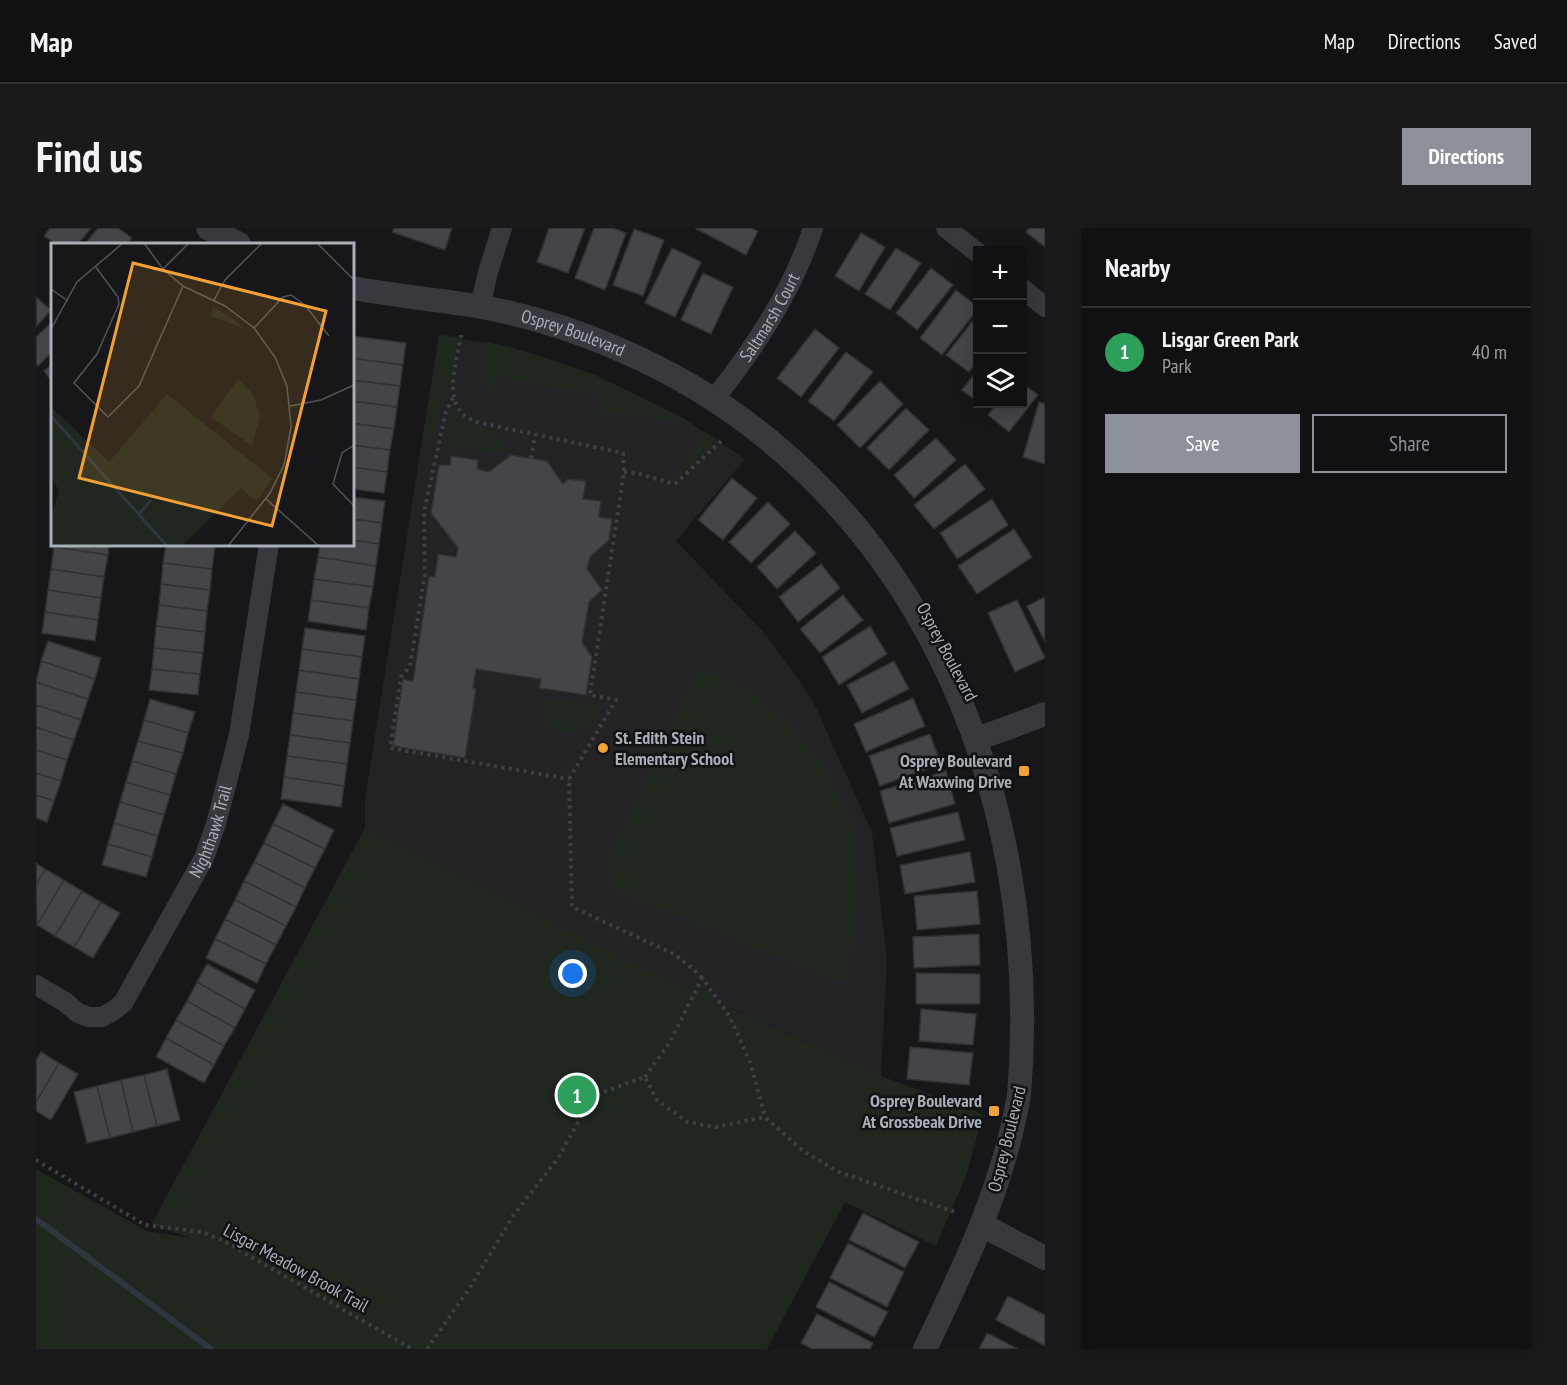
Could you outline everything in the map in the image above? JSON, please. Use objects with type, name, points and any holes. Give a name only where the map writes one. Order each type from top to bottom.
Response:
[{"type":"street","points":[[208,228],[237,243]]},
{"type":"street","points":[[480,307],[502,228]]},
{"type":"street","name":"Saltmarsh Court","points":[[714,399],[736,372],[780,301],[804,256],[813,228]]},
{"type":"street","points":[[946,228],[973,249]]},
{"type":"street","name":"Osprey Boulevard","points":[[354,288],[480,307],[543,322],[617,349],[714,399],[758,429],[800,463],[850,513],[918,597],[940,634],[988,735],[1000,771],[1018,840],[1028,908],[1031,972],[1028,1036],[1020,1094],[1007,1152],[982,1226],[925,1349]]},
{"type":"street","points":[[1027,292],[1045,307]]},
{"type":"street","name":"Nighthawk Trail","points":[[36,985],[65,1002],[78,1013],[89,1017],[102,1017],[113,1011],[123,1003],[204,858],[216,824],[239,735],[270,546]]},
{"type":"street","points":[[988,735],[1045,714]]},
{"type":"street","points":[[982,1226],[1045,1258]]},
{"type":"path","points":[[461,335],[453,398],[446,411],[424,512],[425,574],[410,666],[401,677],[390,748],[569,779]]},
{"type":"path","points":[[453,398],[462,413],[476,422],[622,453],[624,472],[590,695],[616,699],[569,779],[572,907],[674,954],[702,978],[730,1017],[750,1062],[765,1117],[803,1151],[839,1172],[955,1212]]},
{"type":"path","points":[[531,458],[536,435]]},
{"type":"path","points":[[624,472],[675,484],[722,440]]},
{"type":"path","points":[[427,1349],[469,1289],[513,1216],[558,1158],[593,1096],[645,1077],[670,1042],[702,978]]},
{"type":"path","points":[[645,1077],[657,1100],[687,1122],[715,1127],[765,1117]]},
{"type":"path","name":"Lisgar Meadow Brook Trail","points":[[36,1160],[145,1225],[202,1232],[222,1240],[412,1349]]},
{"type":"shaded area","name":"St. Edith Stein Elementary School","points":[[439,335],[510,347],[593,374],[683,418],[745,459],[676,541],[767,636],[812,699],[872,832],[887,958],[881,1076],[626,961],[365,828],[365,798]]},
{"type":"shaded area","points":[[439,335],[458,337],[450,396],[439,407],[436,430],[422,442]]},
{"type":"shaded area","points":[[486,342],[562,363],[635,394],[683,418],[680,421],[598,412],[601,396],[498,376],[494,391],[488,388],[482,377]]},
{"type":"shaded area","points":[[455,408],[471,423],[493,429],[509,453],[456,447],[451,444],[446,429]]},
{"type":"shaded area","points":[[704,431],[718,440],[673,480]]},
{"type":"shaded area","points":[[698,670],[748,689],[787,723],[824,766],[852,823],[857,900],[846,984],[611,888],[607,860]]},
{"type":"shaded area","points":[[546,698],[601,707],[587,726],[577,730],[558,731],[548,726],[544,719]]},
{"type":"shaded area","points":[[365,828],[626,961],[697,993],[701,987],[706,987],[714,1001],[881,1076],[983,1114],[966,1176],[936,1246],[845,1202],[767,1349],[36,1349],[36,1169],[147,1231],[192,1238],[151,1225]]},
{"type":"building","points":[[50,228],[91,228],[79,243],[54,243],[44,236]]},
{"type":"building","points":[[98,228],[118,228],[132,238],[128,243],[86,243]]},
{"type":"building","points":[[394,228],[452,228],[445,250],[392,232]]},
{"type":"building","points":[[549,228],[585,228],[568,273],[537,262]]},
{"type":"building","points":[[594,228],[613,228],[626,233],[605,290],[575,278]]},
{"type":"building","points":[[695,228],[751,228],[758,231],[746,255]]},
{"type":"building","points":[[1029,228],[1045,228],[1045,247],[1026,232]]},
{"type":"building","points":[[634,229],[664,240],[643,296],[613,285]]},
{"type":"building","points":[[861,233],[885,247],[859,291],[835,276]]},
{"type":"building","points":[[672,248],[701,262],[675,317],[645,303]]},
{"type":"building","points":[[896,248],[921,263],[890,310],[865,294]]},
{"type":"building","points":[[931,268],[953,285],[917,330],[896,313]]},
{"type":"building","points":[[703,273],[733,287],[711,334],[681,320]]},
{"type":"building","points":[[956,290],[973,303],[973,315],[942,355],[920,338]]},
{"type":"building","points":[[36,297],[51,310],[36,327]]},
{"type":"building","points":[[973,320],[973,367],[969,372],[946,355]]},
{"type":"building","points":[[51,323],[51,353],[38,366],[36,364],[36,337]]},
{"type":"building","points":[[815,329],[839,348],[801,397],[777,378]]},
{"type":"building","points":[[354,336],[406,343],[403,365],[354,358]]},
{"type":"building","points":[[846,352],[873,372],[834,421],[808,401]]},
{"type":"building","points":[[354,358],[403,365],[400,386],[354,380]]},
{"type":"building","points":[[51,366],[51,381],[44,371]]},
{"type":"building","points":[[973,376],[973,398],[962,390]]},
{"type":"building","points":[[354,380],[400,386],[397,407],[354,401]]},
{"type":"building","points":[[880,381],[903,404],[860,448],[837,425]]},
{"type":"building","points":[[1027,387],[1038,395],[1009,432],[988,415],[994,408],[1027,408]]},
{"type":"building","points":[[354,401],[397,407],[394,429],[354,423]]},
{"type":"building","points":[[1039,402],[1045,404],[1045,464],[1023,457]]},
{"type":"building","points":[[906,408],[929,430],[889,470],[867,448]]},
{"type":"building","points":[[354,423],[394,429],[390,450],[354,445]]},
{"type":"building","points":[[936,438],[956,460],[914,498],[894,475]]},
{"type":"building","points":[[354,445],[390,450],[387,472],[354,467]]},
{"type":"building","points":[[511,455],[547,461],[563,484],[568,479],[586,481],[583,499],[601,501],[599,517],[612,519],[609,540],[590,557],[587,569],[602,590],[589,602],[582,642],[592,657],[586,695],[539,688],[541,679],[476,669],[473,688],[476,688],[465,758],[393,746],[403,679],[413,681],[429,576],[435,577],[438,554],[456,557],[458,548],[431,513],[439,465],[450,465],[451,456],[478,460],[477,469],[489,472]]},
{"type":"building","points":[[965,464],[985,489],[934,529],[914,505]]},
{"type":"building","points":[[354,467],[387,472],[384,493],[354,489]]},
{"type":"building","points":[[732,478],[757,498],[723,540],[698,520]]},
{"type":"building","points":[[354,497],[385,501],[382,523],[354,519]]},
{"type":"building","points":[[992,499],[1008,525],[957,559],[940,533]]},
{"type":"building","points":[[768,502],[790,524],[751,563],[729,542]]},
{"type":"building","points":[[354,519],[382,523],[379,544],[354,540]]},
{"type":"building","points":[[1014,529],[1032,557],[977,594],[958,566]]},
{"type":"building","points":[[795,531],[816,553],[777,589],[757,567]]},
{"type":"building","points":[[354,540],[379,544],[376,566],[318,557],[320,546],[354,546]]},
{"type":"building","points":[[54,546],[109,546],[108,555]]},
{"type":"building","points":[[166,546],[215,547],[212,569],[163,563]]},
{"type":"building","points":[[54,547],[108,555],[104,577],[51,569]]},
{"type":"building","points":[[318,557],[376,566],[373,587],[314,579]]},
{"type":"building","points":[[163,563],[212,569],[210,590],[161,584]]},
{"type":"building","points":[[821,564],[840,588],[798,622],[779,597]]},
{"type":"building","points":[[51,569],[104,577],[101,598],[48,590]]},
{"type":"building","points":[[314,579],[373,587],[369,608],[311,600]]},
{"type":"building","points":[[161,584],[210,590],[207,611],[159,605]]},
{"type":"building","points":[[48,590],[101,598],[98,620],[45,612]]},
{"type":"building","points":[[843,595],[863,620],[820,653],[800,629]]},
{"type":"building","points":[[1045,597],[1045,642],[1027,606]]},
{"type":"building","points":[[311,600],[369,608],[366,630],[308,621]]},
{"type":"building","points":[[1017,600],[1045,658],[1015,672],[988,613]]},
{"type":"building","points":[[159,605],[207,611],[205,632],[156,626]]},
{"type":"building","points":[[45,612],[98,620],[95,641],[42,633]]},
{"type":"building","points":[[156,626],[205,632],[203,653],[154,648]]},
{"type":"building","points":[[870,626],[887,654],[839,685],[822,657]]},
{"type":"building","points":[[305,628],[365,636],[362,657],[302,649]]},
{"type":"building","points":[[48,641],[101,658],[95,679],[41,661]]},
{"type":"building","points":[[154,648],[203,653],[200,674],[152,669]]},
{"type":"building","points":[[302,649],[362,657],[359,679],[299,670]]},
{"type":"building","points":[[41,661],[95,679],[88,699],[36,682]]},
{"type":"building","points":[[894,661],[909,689],[862,713],[847,685]]},
{"type":"building","points":[[152,669],[200,674],[198,695],[149,690]]},
{"type":"building","points":[[299,670],[359,679],[356,700],[296,692]]},
{"type":"building","points":[[36,682],[88,699],[81,720],[36,705]]},
{"type":"building","points":[[296,692],[356,700],[353,721],[293,713]]},
{"type":"building","points":[[913,698],[925,726],[866,752],[854,724]]},
{"type":"building","points":[[150,699],[195,712],[188,733],[144,720]]},
{"type":"building","points":[[36,705],[81,720],[74,740],[36,727]]},
{"type":"building","points":[[293,713],[353,721],[350,743],[290,735]]},
{"type":"building","points":[[144,720],[188,733],[183,753],[138,741]]},
{"type":"building","points":[[36,727],[74,740],[67,760],[36,750]]},
{"type":"building","points":[[930,734],[941,764],[880,786],[869,756]]},
{"type":"building","points":[[290,735],[350,743],[347,764],[287,756]]},
{"type":"building","points":[[138,741],[183,753],[176,774],[132,761]]},
{"type":"building","points":[[36,750],[67,760],[61,781],[36,773]]},
{"type":"building","points":[[287,756],[347,764],[344,786],[284,777]]},
{"type":"building","points":[[132,761],[176,774],[170,795],[126,782]]},
{"type":"building","points":[[946,771],[955,804],[889,823],[880,791]]},
{"type":"building","points":[[36,773],[61,781],[54,801],[36,795]]},
{"type":"building","points":[[284,777],[344,786],[341,807],[281,799]]},
{"type":"building","points":[[126,782],[170,795],[164,815],[120,802]]},
{"type":"building","points":[[36,795],[54,801],[47,822],[36,818]]},
{"type":"building","points":[[120,802],[164,815],[158,836],[114,823]]},
{"type":"building","points":[[283,804],[334,830],[325,849],[273,824]]},
{"type":"building","points":[[958,812],[965,840],[897,856],[890,828]]},
{"type":"building","points":[[114,823],[158,836],[152,857],[108,844]]},
{"type":"building","points":[[273,824],[325,849],[315,868],[264,843]]},
{"type":"building","points":[[264,843],[315,868],[305,888],[254,862]]},
{"type":"building","points":[[108,844],[152,857],[146,877],[102,865]]},
{"type":"building","points":[[970,852],[975,882],[905,894],[900,865]]},
{"type":"building","points":[[254,862],[305,888],[296,907],[244,881]]},
{"type":"building","points":[[36,863],[45,869],[36,885]]},
{"type":"building","points":[[45,869],[64,880],[37,925],[36,885]]},
{"type":"building","points":[[64,880],[82,891],[55,936],[37,925]]},
{"type":"building","points":[[244,881],[296,907],[286,926],[235,900]]},
{"type":"building","points":[[82,891],[101,902],[74,947],[55,936]]},
{"type":"building","points":[[977,891],[980,924],[917,930],[914,896]]},
{"type":"building","points":[[235,900],[286,926],[276,945],[225,919]]},
{"type":"building","points":[[101,902],[120,913],[93,958],[74,947]]},
{"type":"building","points":[[225,919],[276,945],[266,964],[215,939]]},
{"type":"building","points":[[979,934],[980,965],[914,968],[913,937]]},
{"type":"building","points":[[215,939],[266,964],[257,983],[206,958]]},
{"type":"building","points":[[207,964],[255,990],[245,1009],[197,982]]},
{"type":"building","points":[[916,973],[980,974],[980,1004],[916,1004]]},
{"type":"building","points":[[197,982],[245,1009],[235,1028],[187,1001]]},
{"type":"building","points":[[187,1001],[235,1028],[224,1046],[176,1020]]},
{"type":"building","points":[[921,1009],[976,1014],[973,1045],[919,1041]]},
{"type":"building","points":[[176,1020],[224,1046],[214,1065],[166,1038]]},
{"type":"building","points":[[166,1038],[214,1065],[204,1083],[156,1057]]},
{"type":"building","points":[[910,1047],[973,1053],[969,1085],[907,1079]]},
{"type":"building","points":[[41,1052],[59,1063],[36,1102],[36,1060]]},
{"type":"building","points":[[59,1063],[78,1074],[51,1120],[36,1111],[36,1102]]},
{"type":"building","points":[[167,1069],[180,1120],[157,1126],[144,1075]]},
{"type":"building","points":[[144,1075],[157,1126],[133,1132],[121,1080]]},
{"type":"building","points":[[121,1080],[133,1132],[110,1138],[97,1086]]},
{"type":"building","points":[[97,1086],[110,1138],[87,1143],[74,1092]]},
{"type":"building","points":[[863,1213],[919,1242],[905,1268],[849,1240]]},
{"type":"building","points":[[848,1243],[904,1272],[887,1307],[830,1278]]},
{"type":"building","points":[[829,1282],[888,1312],[874,1337],[816,1307]]},
{"type":"building","points":[[1008,1296],[1045,1315],[1045,1346],[996,1320]]},
{"type":"building","points":[[817,1314],[873,1343],[870,1349],[812,1349],[801,1343]]},
{"type":"building","points":[[987,1333],[1018,1349],[979,1349]]},
{"type":"waterway","points":[[36,1219],[211,1349]]},
{"type":"place","name":"St. Edith Stein Elementary School","points":[[603,748]]},
{"type":"place","name":"Osprey Boulevard At Waxwing Drive","points":[[1024,771]]},
{"type":"place","name":"Lisgar Green Park","points":[[577,1095]]},
{"type":"place","name":"Osprey Boulevard At Grossbeak Drive","points":[[994,1111]]}]
